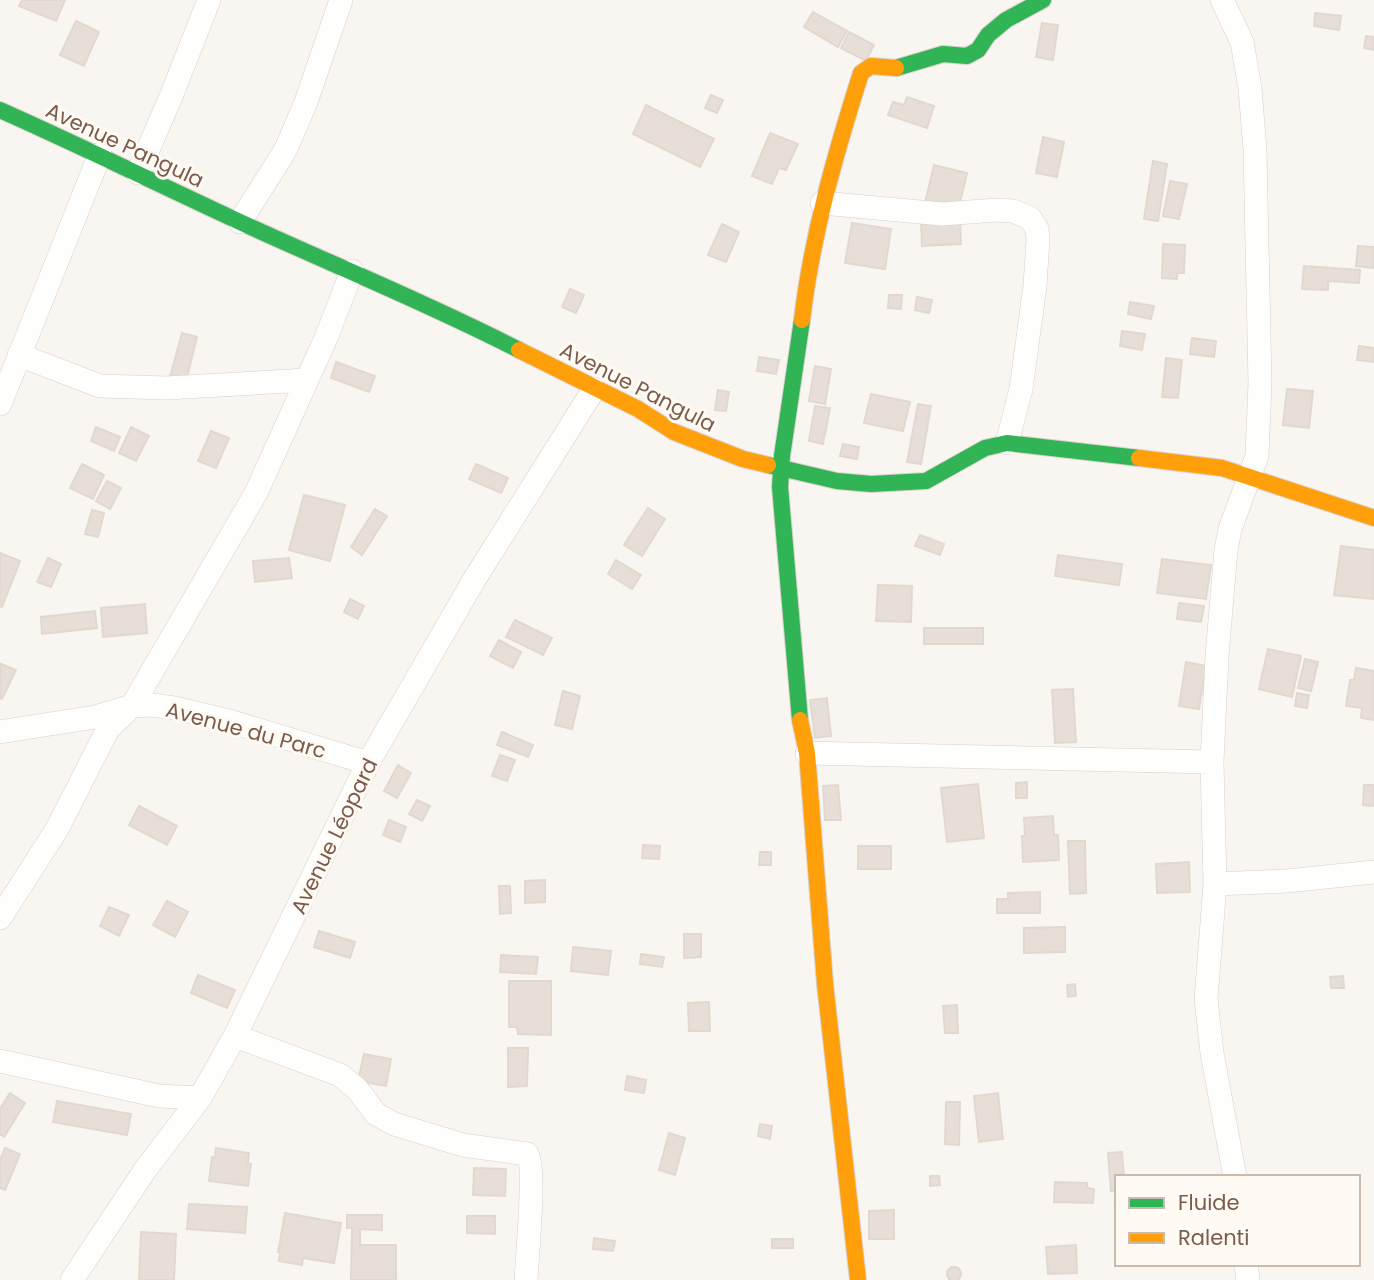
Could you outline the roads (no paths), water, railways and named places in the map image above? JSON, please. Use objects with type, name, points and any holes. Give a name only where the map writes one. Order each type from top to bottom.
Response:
[{"type":"street","points":[[138,173],[209,0]]},
{"type":"street","points":[[240,222],[286,149],[306,102],[341,0]]},
{"type":"street","points":[[858,1280],[825,984],[807,753],[798,723],[794,684],[792,621],[782,507],[781,468],[811,256],[838,146],[861,73],[865,68],[871,66],[891,69],[943,54],[967,56],[978,50],[988,35],[1006,20],[1043,0]]},
{"type":"street","points":[[1222,0],[1242,42],[1248,78],[1255,150],[1260,383],[1257,456],[1230,529],[1226,550],[1212,762],[1215,884],[1206,999],[1212,1053],[1235,1175]]},
{"type":"street","name":"Avenue Pangula","points":[[0,110],[100,154],[240,222],[463,321],[638,409],[674,432],[743,459],[838,481],[871,484],[915,482],[926,481],[985,448],[1007,443],[1222,468],[1374,518]]},
{"type":"street","points":[[0,404],[100,154]]},
{"type":"street","points":[[822,203],[942,214],[1005,210],[1030,218],[1037,229],[1038,239],[1035,286],[1021,389],[1007,443]]},
{"type":"street","points":[[0,918],[57,829],[108,729],[132,706],[256,493],[352,271]]},
{"type":"street","points":[[19,355],[100,386],[167,388],[307,380]]},
{"type":"street","name":"Avenue Léopard","points":[[72,1280],[145,1170],[200,1098],[235,1036],[368,764],[474,580],[594,389]]},
{"type":"street","name":"Avenue du Parc","points":[[0,732],[95,717],[132,706],[152,705],[198,713],[368,764]]},
{"type":"street","points":[[807,753],[1212,762]]},
{"type":"street","points":[[1215,884],[1287,881],[1374,872]]},
{"type":"street","points":[[235,1036],[340,1075],[357,1088],[376,1114],[394,1124],[463,1145],[527,1154],[531,1159],[531,1182],[526,1280]]},
{"type":"street","points":[[0,1061],[159,1096],[200,1098]]}]
